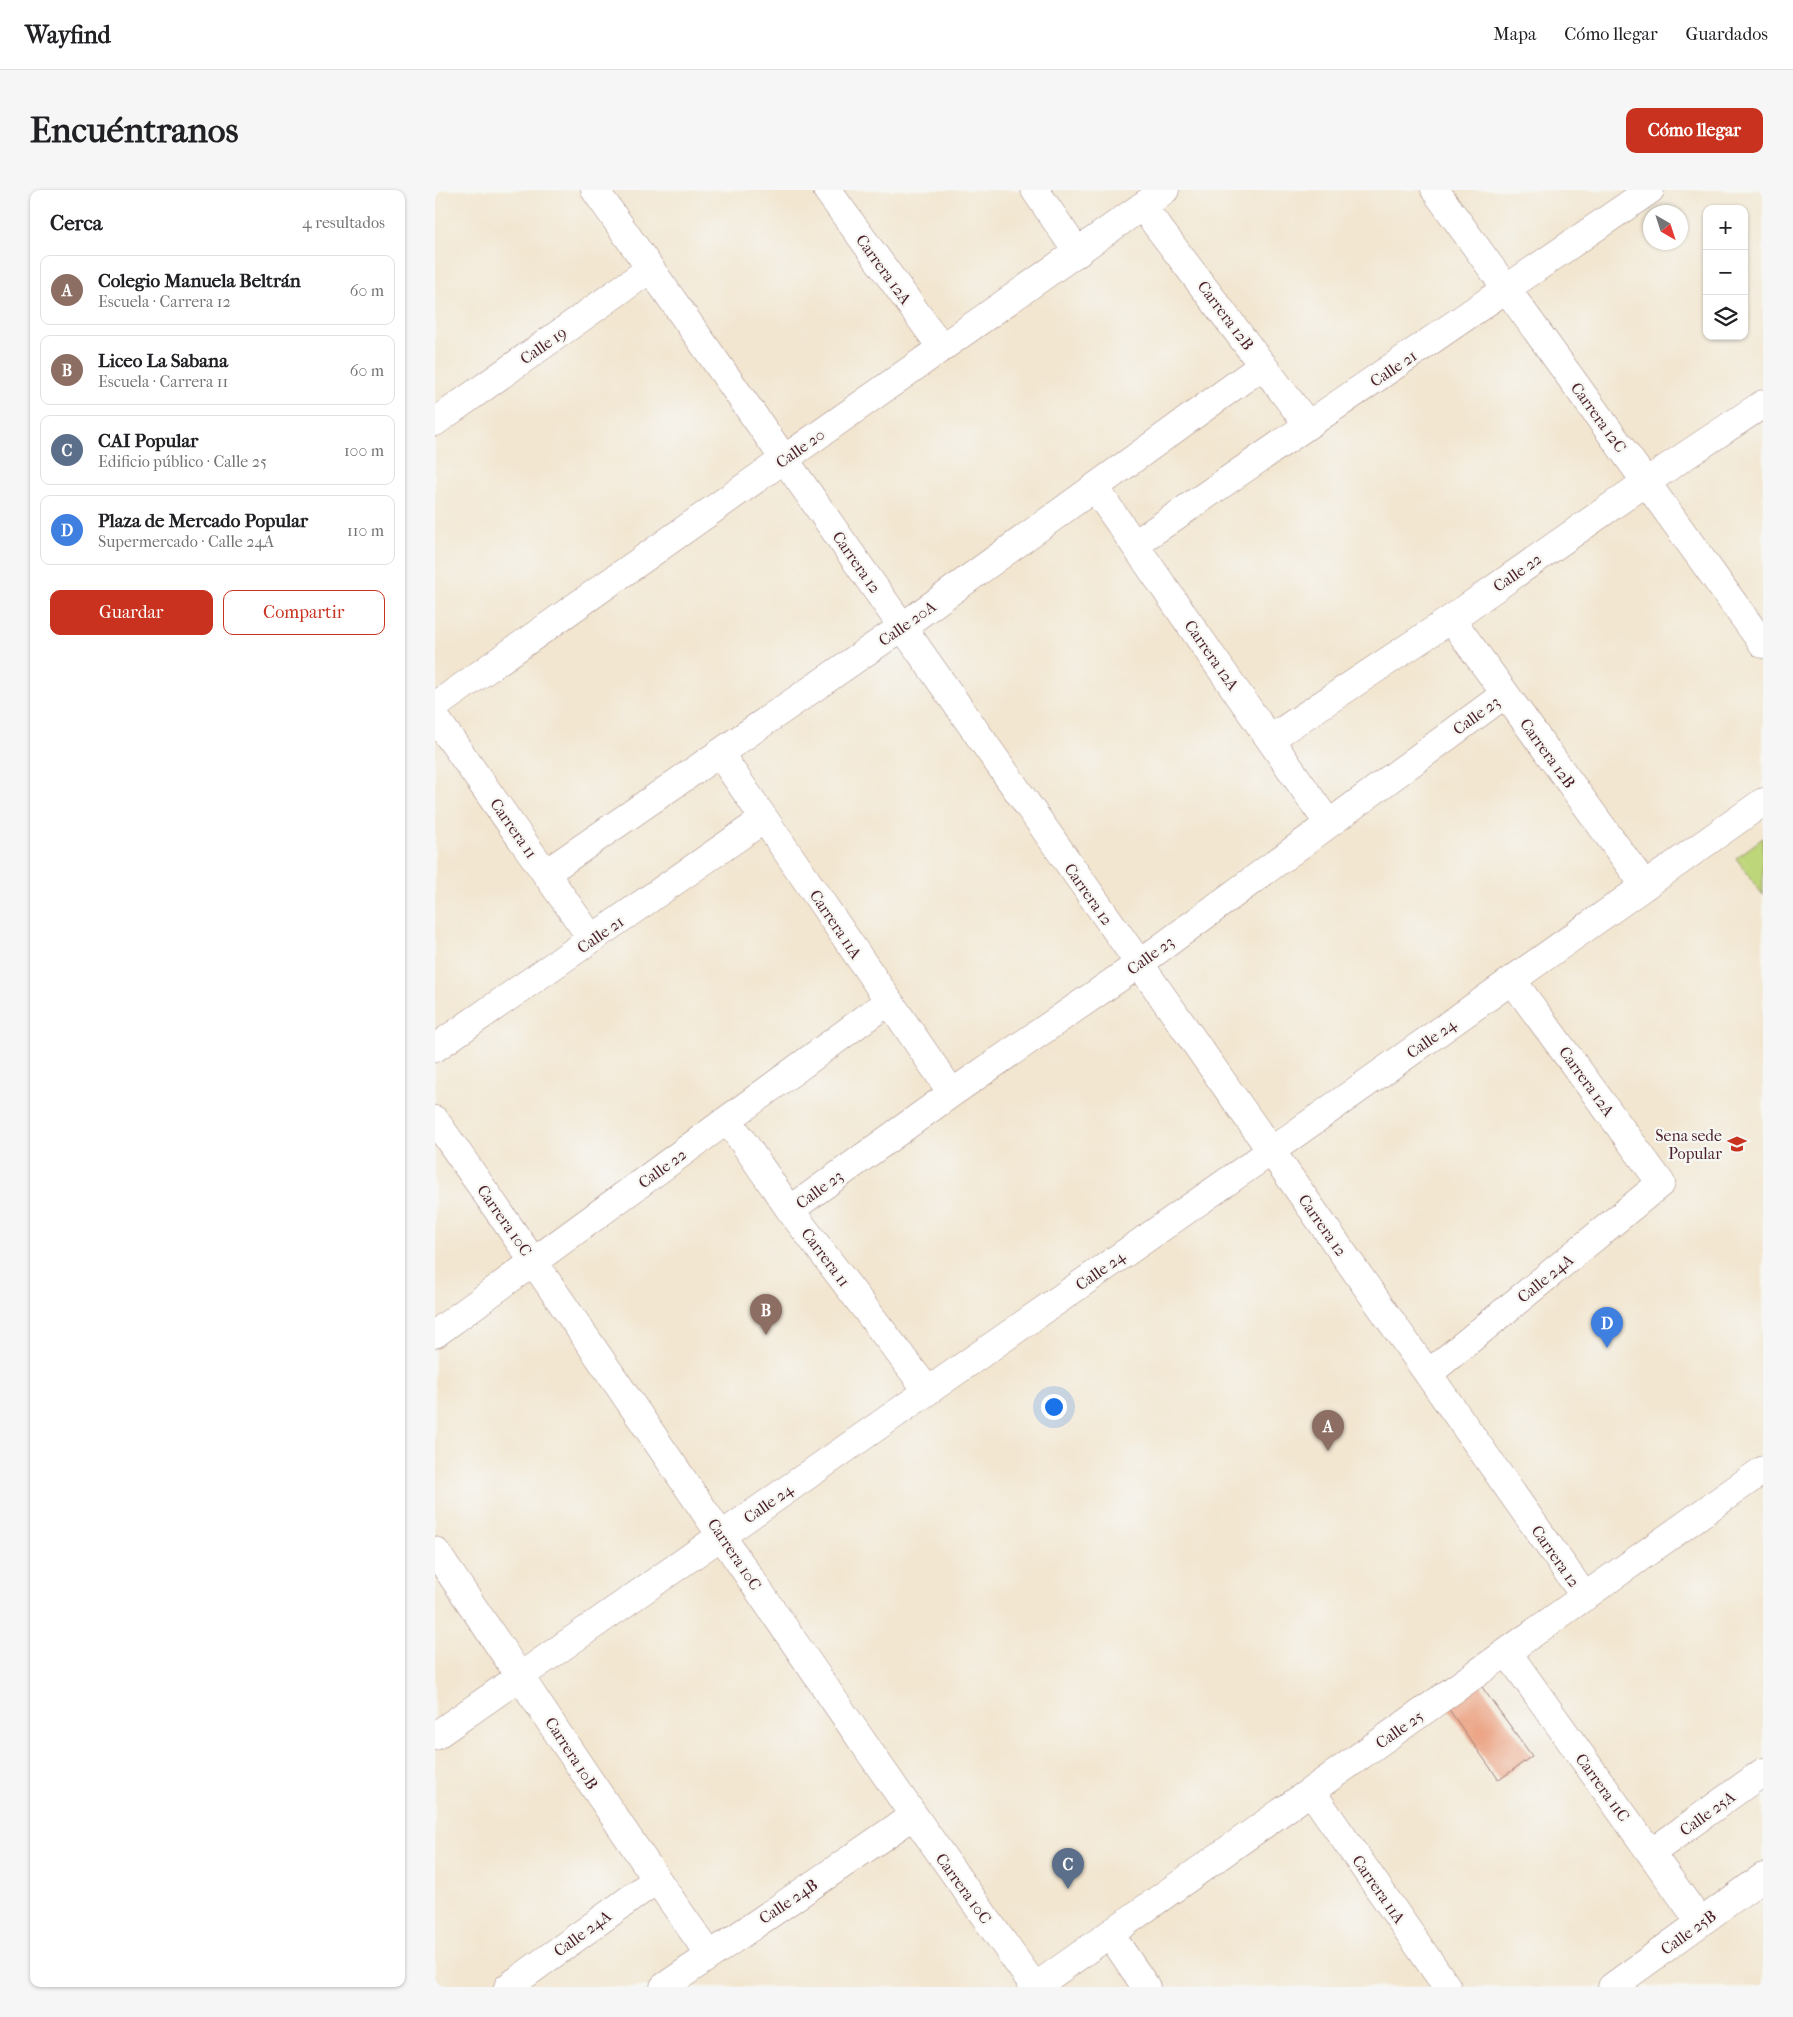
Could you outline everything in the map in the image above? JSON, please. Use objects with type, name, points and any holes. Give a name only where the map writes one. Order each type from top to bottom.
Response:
[{"type":"street","name":"Carrera 12","points":[[595,190],[1585,1597]]},
{"type":"street","name":"Carrera 12A","points":[[827,190],[942,348]]},
{"type":"street","points":[[1035,190],[1078,253]]},
{"type":"street","name":"Calle 20","points":[[435,706],[1165,190]]},
{"type":"street","name":"Carrera 12C","points":[[1435,190],[1763,644]]},
{"type":"street","name":"Calle 21","points":[[1135,544],[1650,190]]},
{"type":"street","name":"Carrera 12B","points":[[1142,206],[1308,425]]},
{"type":"street","name":"Calle 19","points":[[435,422],[650,269]]},
{"type":"street","name":"Calle 20A","points":[[545,873],[902,627],[1263,364]]},
{"type":"street","name":"Calle 22","points":[[1270,739],[1451,619],[1646,482],[1763,404]]},
{"type":"street","name":"Carrera 12A","points":[[1095,488],[1328,823]]},
{"type":"street","name":"Carrera 12B","points":[[1451,619],[1645,886]]},
{"type":"street","name":"Calle 23","points":[[791,1210],[952,1093],[1139,964],[1505,694]]},
{"type":"street","name":"Carrera 11","points":[[435,717],[592,939]]},
{"type":"street","name":"Carrera 11A","points":[[720,754],[952,1093]]},
{"type":"street","name":"Calle 24","points":[[435,1736],[1271,1151],[1763,802]]},
{"type":"street","name":"Calle 21","points":[[435,1048],[765,819]]},
{"type":"street","name":"Carrera 12A","points":[[1512,980],[1661,1182]]},
{"type":"street","name":"Calle 22","points":[[435,1334],[889,1001]]},
{"type":"street","name":"Carrera 10C","points":[[435,1120],[722,1535],[913,1816],[1035,1987]]},
{"type":"street","name":"Carrera 11","points":[[727,1120],[791,1210],[928,1391]]},
{"type":"street","name":"Calle 24A","points":[[1428,1374],[1661,1182]]},
{"type":"street","name":"Calle 25","points":[[1035,1987],[1763,1470]]},
{"type":"street","name":"Carrera 10B","points":[[435,1551],[521,1675],[656,1880],[709,1954]]},
{"type":"street","name":"Carrera 11C","points":[[1507,1652],[1700,1922]]},
{"type":"street","name":"Calle 25A","points":[[1651,1853],[1763,1772]]},
{"type":"street","name":"Carrera 11A","points":[[1311,1791],[1447,1987]]},
{"type":"street","name":"Calle 24B","points":[[665,1987],[709,1954],[913,1816]]},
{"type":"street","name":"Calle 25B","points":[[1612,1987],[1763,1876]]},
{"type":"street","name":"Calle 24A","points":[[508,1987],[656,1880]]},
{"type":"street","points":[[1110,1934],[1146,1987]]},
{"type":"green space","points":[[1763,838],[1763,895],[1736,858]]},
{"type":"building","points":[[1479,1683],[1532,1756],[1499,1780],[1447,1707]]},
{"type":"place","name":"Sena sede Popular","points":[[1737,1144]]},
{"type":"place","name":"Liceo La Sabana","points":[[766,1335]]},
{"type":"place","name":"Plaza de Mercado Popular","points":[[1607,1348]]},
{"type":"place","name":"Colegio Manuela Beltrán","points":[[1328,1451]]},
{"type":"place","name":"CAI Popular","points":[[1068,1889]]}]
